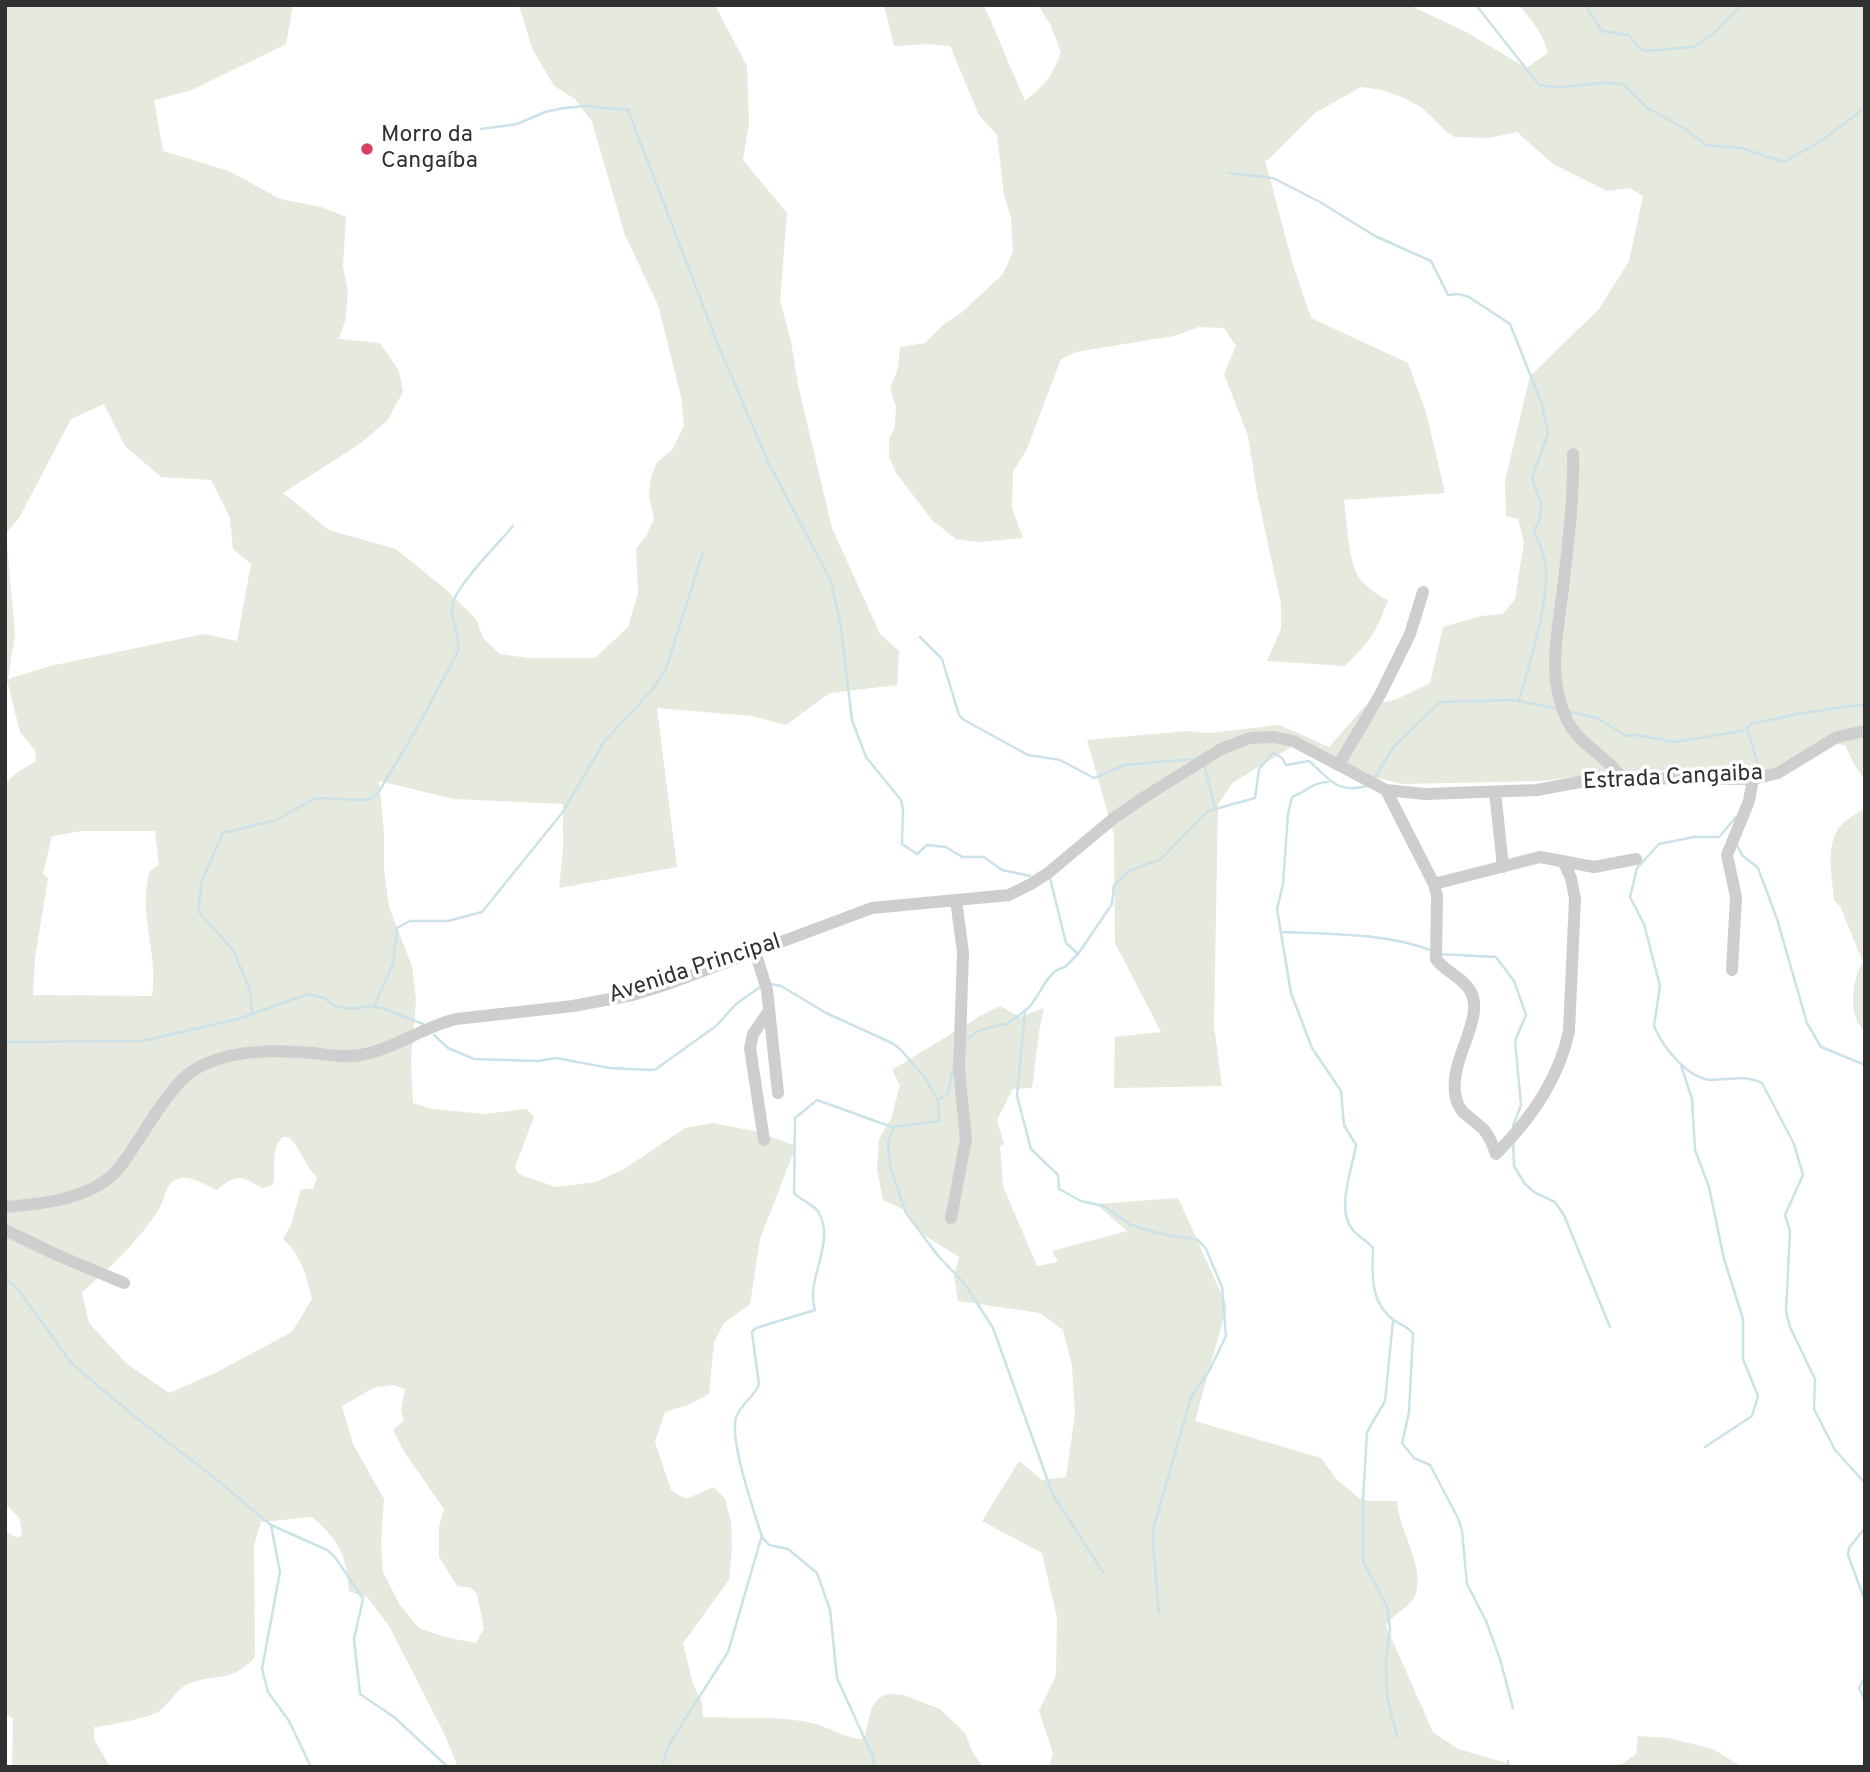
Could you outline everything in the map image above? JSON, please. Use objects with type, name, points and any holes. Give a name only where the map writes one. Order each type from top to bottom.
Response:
[{"type":"street","points":[[1573,454],[1573,498],[1554,651],[1555,678],[1562,707],[1574,732],[1610,762],[1622,778]]},
{"type":"street","points":[[1339,764],[1381,693],[1410,634],[1423,592]]},
{"type":"street","name":"Estrada Cangaiba","points":[[1387,790],[1425,794],[1495,792],[1537,790],[1585,781],[1622,778],[1753,779],[1779,773],[1837,737],[1865,731]]},
{"type":"street","name":"Avenida Principal","points":[[5,1207],[68,1196],[89,1189],[111,1175],[179,1083],[195,1069],[216,1060],[270,1051],[348,1057],[361,1055],[379,1051],[447,1021],[573,1006],[632,995],[872,908],[1001,897],[1048,873],[1114,818],[1235,742],[1257,737],[1285,739],[1302,744],[1387,790]]},
{"type":"street","points":[[1732,970],[1736,897],[1727,855],[1749,801],[1753,779]]},
{"type":"street","points":[[1387,790],[1434,884],[1437,896],[1436,959],[1467,986],[1474,999],[1472,1022],[1456,1066],[1456,1101],[1460,1109],[1486,1132],[1496,1154],[1532,1113],[1550,1083],[1566,1045],[1575,913],[1571,878],[1563,861]]},
{"type":"street","points":[[1495,792],[1503,867]]},
{"type":"street","points":[[1434,884],[1540,857],[1594,867],[1636,859]]},
{"type":"street","points":[[951,1218],[966,1139],[960,1069],[963,953],[956,900]]},
{"type":"street","points":[[755,951],[765,983],[778,1093]]},
{"type":"street","points":[[764,1140],[750,1048],[753,1034],[769,1011]]},
{"type":"street","points":[[5,1230],[124,1283]]},
{"type":"shaded area","points":[[5,5],[293,5],[286,44],[192,90],[154,100],[163,151],[229,171],[280,199],[321,207],[346,217],[343,266],[348,293],[345,321],[339,339],[380,343],[399,371],[403,392],[387,421],[358,445],[283,493],[329,530],[396,549],[444,588],[476,619],[483,638],[500,654],[528,658],[595,658],[628,627],[638,593],[636,549],[654,519],[649,496],[651,477],[657,462],[673,449],[684,425],[681,397],[658,305],[625,235],[592,122],[575,99],[554,86],[532,48],[519,5],[715,5],[747,66],[749,123],[743,160],[787,213],[780,301],[832,528],[880,634],[899,651],[897,685],[830,693],[786,725],[752,716],[657,708],[677,867],[559,888],[563,850],[563,804],[454,799],[379,781],[389,907],[412,966],[416,1000],[411,1061],[413,1103],[432,1109],[485,1114],[527,1109],[534,1117],[515,1167],[518,1174],[556,1187],[596,1182],[624,1169],[685,1128],[713,1123],[754,1131],[796,1146],[760,1239],[750,1304],[724,1323],[714,1342],[709,1394],[688,1405],[665,1412],[655,1442],[671,1490],[686,1499],[714,1487],[725,1499],[731,1522],[729,1580],[683,1643],[693,1684],[702,1703],[703,1717],[798,1721],[864,1739],[872,1707],[879,1698],[887,1694],[904,1695],[940,1709],[965,1733],[972,1751],[983,1767],[458,1767],[444,1733],[389,1626],[368,1598],[349,1591],[340,1549],[312,1517],[261,1522],[254,1546],[255,1657],[246,1666],[230,1675],[186,1685],[158,1712],[94,1727],[94,1739],[110,1767],[12,1767],[13,1719],[5,1713],[5,1531],[18,1538],[22,1534],[20,1519],[5,1503],[5,784],[16,773],[36,761],[35,750],[20,732],[5,680]],"holes":[[[104,404],[125,446],[161,477],[211,480],[230,518],[233,549],[251,564],[237,641],[204,634],[50,666],[8,679],[15,634],[6,533],[19,518],[71,419]],[[82,831],[155,831],[159,865],[150,871],[146,902],[153,965],[152,996],[33,995],[35,958],[48,878],[43,874],[52,836]],[[283,1137],[289,1137],[317,1178],[313,1189],[301,1189],[291,1225],[283,1239],[299,1259],[312,1299],[292,1332],[217,1372],[169,1393],[126,1363],[89,1323],[82,1293],[143,1231],[160,1207],[172,1182],[190,1178],[217,1190],[239,1178],[262,1188],[273,1185],[275,1153]],[[393,1385],[405,1389],[401,1411],[404,1421],[393,1430],[405,1453],[444,1509],[439,1527],[439,1557],[457,1586],[472,1588],[477,1595],[484,1628],[476,1643],[419,1628],[400,1605],[383,1572],[381,1543],[384,1499],[353,1444],[342,1406],[375,1387]]]},
{"type":"shaded area","points":[[884,5],[984,5],[1025,101],[1047,80],[1061,52],[1050,24],[1038,5],[1409,5],[1468,33],[1526,68],[1548,53],[1536,27],[1518,5],[1865,5],[1865,780],[1845,745],[1821,742],[1773,770],[1622,771],[1541,781],[1403,784],[1373,777],[1293,746],[1232,783],[1218,805],[1214,1026],[1222,1086],[1114,1088],[1115,1037],[1161,1032],[1115,943],[1114,835],[1087,740],[1187,731],[1209,733],[1280,725],[1329,747],[1364,707],[1397,699],[1430,683],[1443,627],[1481,616],[1503,614],[1515,599],[1524,542],[1518,519],[1506,516],[1505,481],[1530,376],[1599,309],[1629,261],[1643,196],[1630,188],[1607,191],[1553,164],[1517,132],[1489,138],[1455,137],[1422,108],[1404,98],[1382,90],[1361,87],[1315,113],[1265,160],[1293,265],[1311,318],[1408,363],[1426,412],[1445,493],[1344,500],[1350,550],[1358,576],[1364,584],[1388,600],[1380,621],[1366,643],[1345,666],[1267,661],[1281,629],[1281,604],[1257,493],[1248,436],[1224,374],[1236,346],[1224,328],[1199,327],[1174,336],[1076,352],[1061,359],[1026,451],[1013,472],[1012,508],[1023,538],[979,542],[956,539],[933,521],[896,473],[889,457],[889,439],[895,426],[896,407],[890,389],[898,368],[900,347],[925,343],[944,324],[961,313],[1003,274],[1013,252],[1011,218],[1004,195],[997,135],[979,115],[950,46],[894,46]]},
{"type":"shaded area","points":[[1865,808],[1865,1031],[1856,1017],[1853,998],[1856,978],[1863,962],[1840,906],[1834,900],[1830,860],[1836,832],[1844,822]]},
{"type":"shaded area","points":[[1000,1006],[1020,1017],[1044,1008],[1032,1088],[1013,1089],[997,1120],[1004,1144],[1000,1146],[1003,1186],[1037,1266],[1058,1262],[1052,1251],[1127,1231],[1096,1204],[1178,1198],[1227,1306],[1195,1421],[1321,1458],[1336,1479],[1359,1498],[1369,1501],[1397,1501],[1418,1582],[1414,1598],[1386,1626],[1433,1732],[1458,1749],[1520,1767],[1049,1767],[1053,1753],[1039,1711],[1056,1675],[1057,1618],[1042,1553],[982,1521],[1019,1461],[1042,1480],[1066,1477],[1075,1414],[1072,1366],[1063,1330],[1040,1313],[958,1301],[954,1276],[959,1257],[924,1235],[904,1210],[883,1200],[877,1169],[879,1139],[891,1119],[900,1085],[892,1070]]},
{"type":"shaded area","points":[[1638,1736],[1668,1738],[1713,1749],[1742,1767],[1578,1767],[1622,1764],[1636,1754]]},
{"type":"waterway","points":[[1476,5],[1539,85],[1624,85],[1649,109],[1684,128],[1706,145],[1741,148],[1784,162],[1821,141],[1865,108]]},
{"type":"waterway","points":[[1585,5],[1602,31],[1629,35],[1639,48],[1645,51],[1694,47],[1713,34],[1741,5]]},
{"type":"waterway","points":[[481,129],[517,124],[545,112],[564,108],[586,106],[628,110],[717,342],[767,460],[830,579],[840,621],[852,720],[866,757],[901,800],[902,844],[917,854],[927,845],[946,847],[962,857],[984,857],[1002,870],[1030,876]]},
{"type":"waterway","points":[[1229,173],[1273,178],[1320,202],[1375,236],[1431,261],[1448,295],[1469,297],[1510,324],[1542,404],[1548,433],[1532,478],[1541,504],[1540,519],[1534,530],[1543,553],[1546,582],[1537,634],[1519,701]]},
{"type":"waterway","points":[[252,1014],[250,990],[233,950],[198,911],[202,881],[223,833],[276,820],[316,798],[363,800],[378,793],[416,730],[458,651],[452,607],[460,588],[513,526]]},
{"type":"waterway","points":[[374,1007],[393,963],[397,928],[410,921],[448,921],[482,912],[562,813],[604,742],[651,691],[666,669],[703,552]]},
{"type":"waterway","points":[[920,637],[942,659],[959,715],[1028,755],[1060,760],[1094,778],[1125,765],[1192,759]]},
{"type":"waterway","points":[[1374,779],[1394,746],[1440,702],[1514,700],[1557,709]]},
{"type":"waterway","points":[[1861,704],[1865,711]]},
{"type":"waterway","points":[[1567,711],[1597,718],[1626,736],[1637,735],[1675,742],[1742,731],[1752,724],[1797,714],[1865,704]]},
{"type":"waterway","points":[[1747,728],[1760,771]]},
{"type":"waterway","points":[[965,1042],[979,1031],[1010,1022],[1031,1005],[1052,974],[1065,967],[1078,954],[1112,904],[1114,885],[1131,870],[1161,859],[1208,811],[1255,798],[1259,769],[1273,753],[1282,758],[1286,765],[1309,761],[1328,779],[1341,786],[1367,786]]},
{"type":"waterway","points":[[1205,767],[1215,809]]},
{"type":"waterway","points":[[1328,782],[1313,785],[1292,797],[1288,814],[1283,884],[1277,909],[1291,993],[1312,1048],[1341,1091],[1344,1125],[1356,1145],[1345,1200],[1348,1222],[1355,1233],[1373,1248],[1374,1288],[1381,1306],[1413,1334],[1409,1412],[1402,1443],[1414,1458],[1430,1465],[1458,1518],[1462,1531],[1467,1584],[1486,1621],[1500,1659],[1513,1708]]},
{"type":"waterway","points":[[1736,817],[1719,837],[1694,837],[1659,844],[1637,868],[1630,897],[1644,924],[1660,986],[1654,1026],[1670,1052],[1694,1075],[1713,1080],[1744,1078],[1762,1083],[1794,1144],[1803,1175],[1785,1215],[1790,1231],[1786,1311],[1790,1327],[1815,1379],[1814,1409],[1835,1450],[1865,1483]]},
{"type":"waterway","points":[[1736,843],[1742,855],[1758,868],[1777,919],[1807,1023],[1821,1047],[1865,1065]]},
{"type":"waterway","points":[[1050,878],[1066,943],[1078,954]]},
{"type":"waterway","points":[[1281,932],[1377,938],[1433,951]]},
{"type":"waterway","points":[[1439,954],[1496,957],[1514,981],[1526,1015],[1515,1041],[1521,1105],[1513,1126]]},
{"type":"waterway","points":[[770,984],[781,986],[826,1013],[892,1043],[923,1075],[938,1100],[939,1121],[892,1127],[817,1100],[795,1118],[794,1193],[817,1210],[823,1225],[823,1249],[814,1286],[815,1310],[756,1328],[752,1332],[759,1385],[739,1411],[735,1425],[743,1475],[762,1537],[769,1545],[788,1549],[817,1573],[830,1610],[837,1678],[875,1767]]},
{"type":"waterway","points":[[434,1035],[448,1048],[474,1059],[538,1061],[556,1058],[610,1068],[651,1070],[716,1026],[736,1004],[760,987]]},
{"type":"waterway","points":[[5,1042],[142,1041],[238,1019],[308,994],[324,998],[335,1006],[352,1009],[366,1006],[382,1008],[423,1024]]},
{"type":"waterway","points":[[1025,1011],[1017,1096],[1031,1149],[1058,1175],[1059,1189],[1081,1201],[1104,1206],[1131,1225],[1198,1240],[1206,1249],[1222,1287],[1226,1336],[1209,1371],[1191,1397],[1154,1526],[1159,1613]]},
{"type":"waterway","points":[[938,1100],[948,1094],[954,1064]]},
{"type":"waterway","points":[[1681,1065],[1692,1099],[1695,1150],[1709,1187],[1724,1259],[1743,1319],[1743,1359],[1758,1396],[1752,1416],[1705,1447]]},
{"type":"waterway","points":[[894,1127],[888,1143],[890,1166],[906,1213],[939,1257],[965,1284],[993,1328],[1053,1495],[1103,1572]]},
{"type":"waterway","points":[[1513,1142],[1514,1166],[1525,1184],[1534,1192],[1555,1202],[1564,1215],[1610,1327]]},
{"type":"waterway","points":[[5,1279],[17,1288],[72,1364],[271,1525],[327,1550],[335,1557],[363,1599],[354,1639],[360,1694],[394,1717],[448,1767]]},
{"type":"waterway","points":[[1393,1321],[1385,1401],[1367,1432],[1363,1561],[1387,1607],[1390,1629],[1386,1660],[1387,1696],[1397,1737]]},
{"type":"waterway","points":[[271,1525],[280,1572],[262,1669],[268,1692],[289,1721],[311,1767]]},
{"type":"waterway","points":[[1865,1528],[1849,1548],[1848,1555],[1865,1601]]},
{"type":"waterway","points":[[662,1767],[668,1746],[728,1652],[762,1535]]},
{"type":"waterway","points":[[1865,1677],[1859,1688],[1865,1700]]},
{"type":"waterway","points":[[1507,1767],[1508,1761]]},
{"type":"place","name":"Morro da Cangaíba","points":[[367,149]]}]
